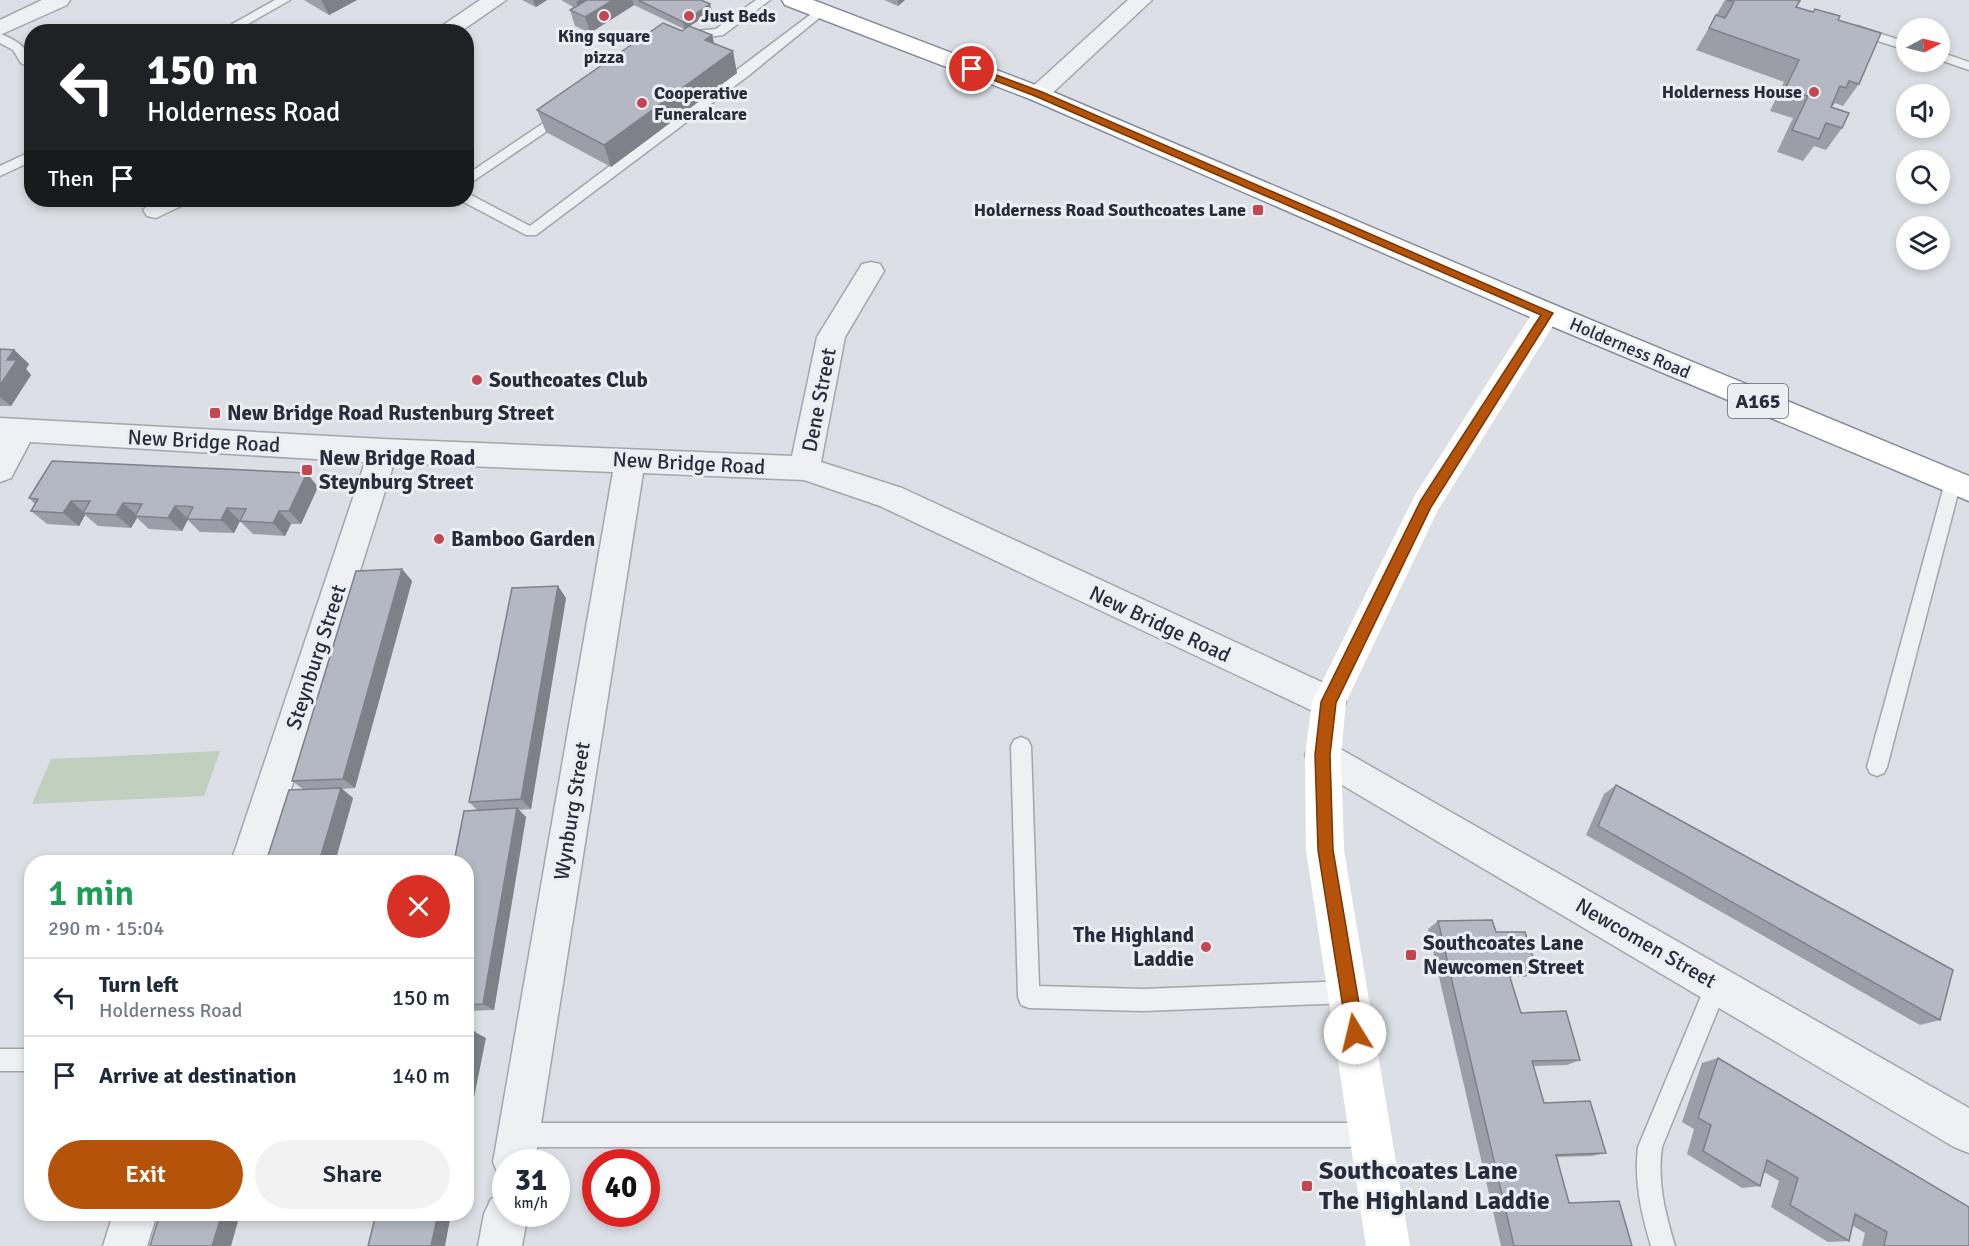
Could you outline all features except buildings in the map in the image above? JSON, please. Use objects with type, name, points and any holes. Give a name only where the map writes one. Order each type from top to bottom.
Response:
[{"type":"main road","name":"Holderness Road","points":[[793,0],[819,12],[1038,94],[1547,313],[1961,485]]},
{"type":"main road","points":[[1388,1246],[1325,850],[1323,755],[1329,702],[1426,504],[1547,313]]},
{"type":"street","points":[[0,28],[59,0]]},
{"type":"street","points":[[457,24],[495,0]]},
{"type":"street","points":[[1038,94],[1141,0]]},
{"type":"street","name":"Dene Street","points":[[805,468],[831,337],[871,271]]},
{"type":"street","points":[[0,470],[11,430]]},
{"type":"street","name":"New Bridge Road","points":[[11,430],[383,451],[805,468],[891,498],[1329,702]]},
{"type":"street","name":"Steynburg Street","points":[[251,855],[383,451]]},
{"type":"street","name":"Wynburg Street","points":[[517,1149],[630,460]]},
{"type":"street","name":"Newcomen Street","points":[[1323,755],[1969,1132]]},
{"type":"street","points":[[125,1246],[133,1221]]},
{"type":"street","points":[[500,1246],[504,1227]]},
{"type":"lane","points":[[239,24],[284,0]]},
{"type":"lane","points":[[672,37],[719,32],[764,0]]},
{"type":"lane","points":[[474,202],[531,232],[744,73],[819,12]]},
{"type":"lane","points":[[1848,28],[1896,43]]},
{"type":"lane","points":[[0,38],[18,48],[24,55]]},
{"type":"lane","points":[[1950,59],[1969,66]]},
{"type":"lane","points":[[474,176],[574,106]]},
{"type":"lane","points":[[0,172],[24,159]]},
{"type":"lane","points":[[1877,767],[1961,485]]},
{"type":"lane","points":[[1021,746],[1029,997],[1143,1000],[1349,992]]},
{"type":"lane","points":[[1663,1246],[1649,1185],[1647,1163],[1650,1147],[1717,985]]},
{"type":"lane","points":[[0,1060],[24,1060]]},
{"type":"lane","points":[[517,1149],[1371,1135]]},
{"type":"green space","points":[[220,751],[204,796],[32,804],[51,759]]},
{"type":"place","name":"King square pizza","points":[[604,16]]},
{"type":"place","name":"Just Beds","points":[[689,16]]},
{"type":"place","name":"Holderness House","points":[[1814,92]]},
{"type":"place","name":"Cooperative Funeralcare","points":[[642,103]]},
{"type":"place","name":"Holderness Road Southcoates Lane","points":[[1258,210]]},
{"type":"place","name":"Southcoates Club","points":[[477,380]]},
{"type":"place","name":"New Bridge Road Rustenburg Street","points":[[215,413]]},
{"type":"place","name":"New Bridge Road Steynburg Street","points":[[307,470]]},
{"type":"place","name":"Bamboo Garden","points":[[439,539]]},
{"type":"place","name":"The Highland Laddie","points":[[1206,947]]},
{"type":"place","name":"Southcoates Lane Newcomen Street","points":[[1411,955]]},
{"type":"place","name":"Southcoates Lane The Highland Laddie","points":[[1307,1186]]},
{"type":"route","points":[[972,69],[1038,94],[1547,313],[1426,504],[1329,702],[1323,755],[1325,850],[1355,1033]]}]
